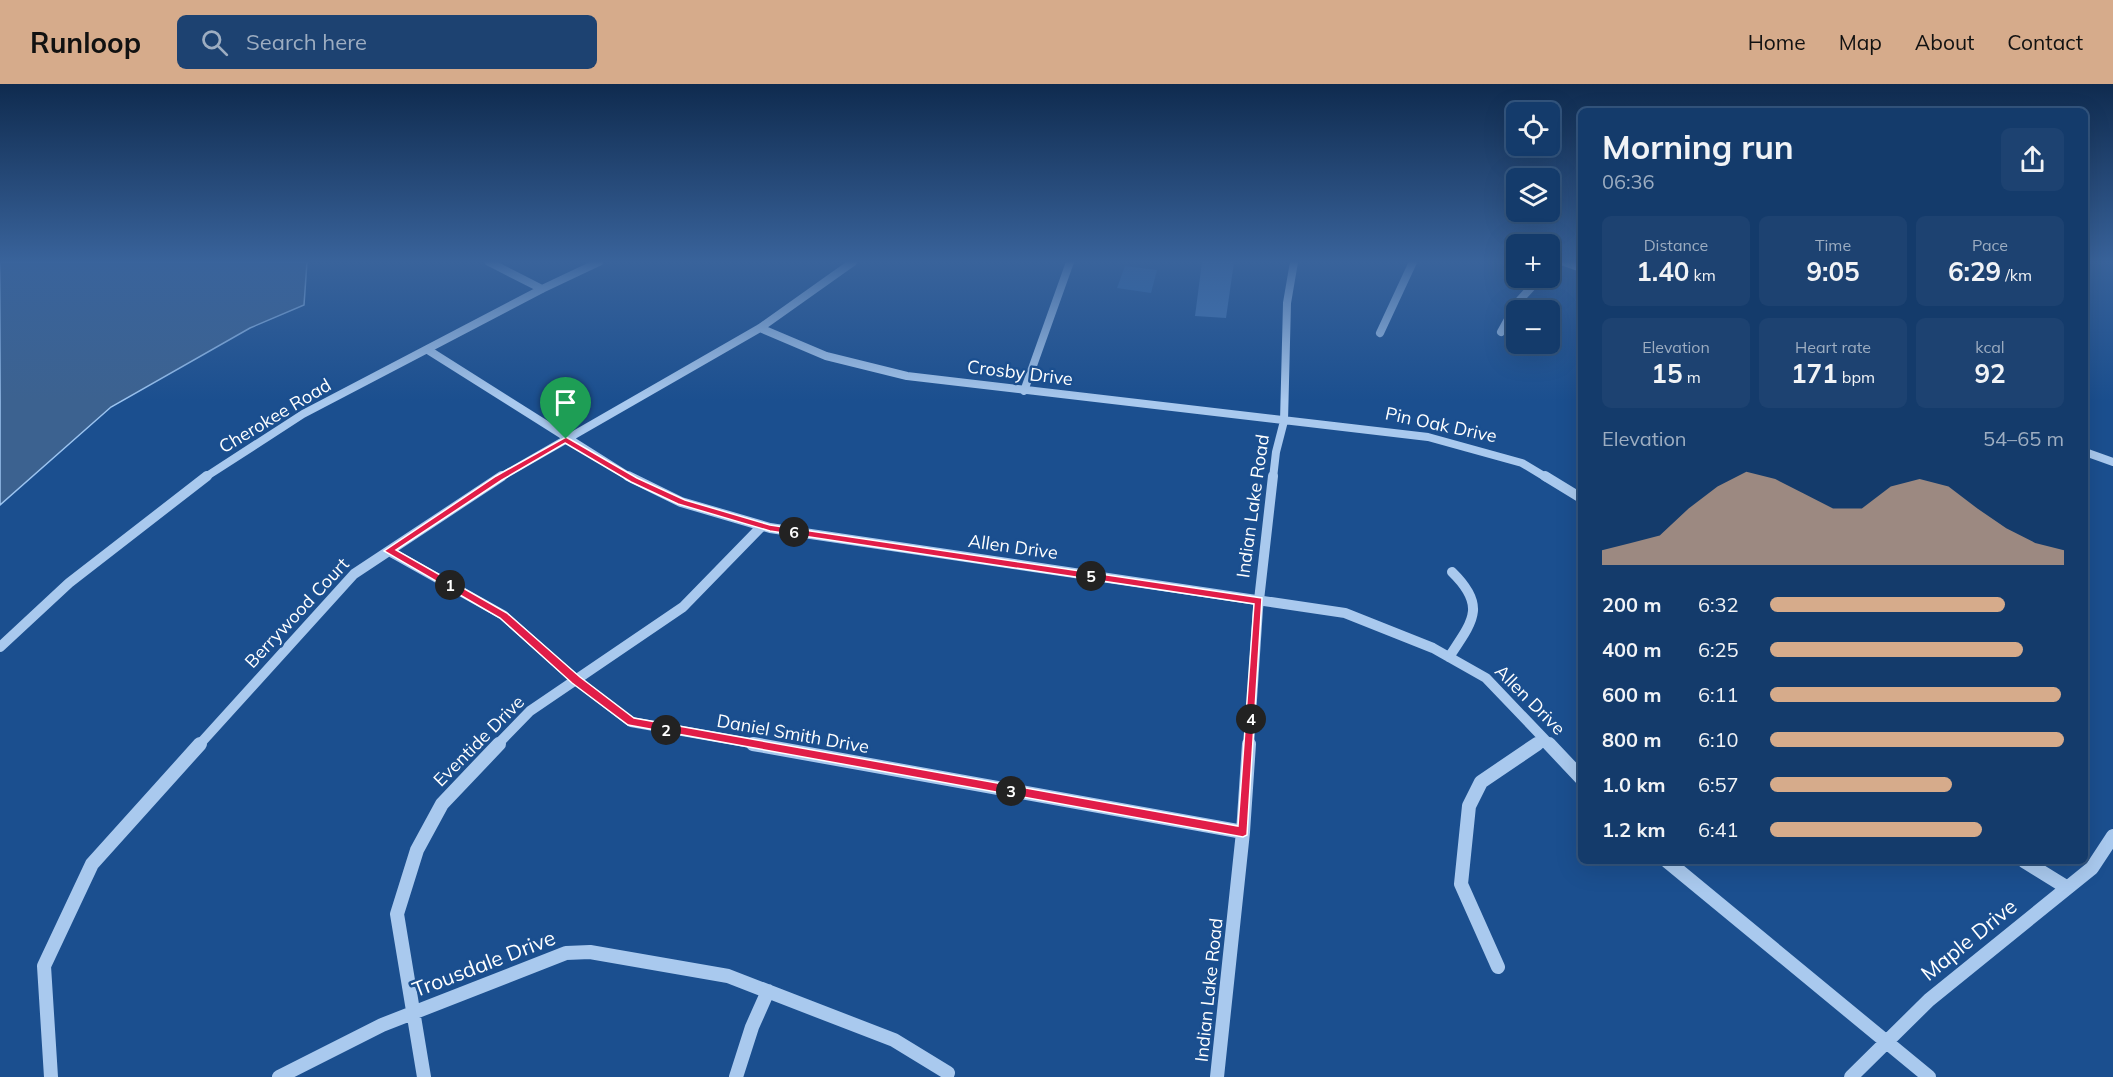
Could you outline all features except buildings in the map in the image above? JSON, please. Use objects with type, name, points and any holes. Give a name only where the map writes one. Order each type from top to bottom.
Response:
[{"type":"street","name":"Cherokee Road","points":[[0,647],[69,583],[198,482],[303,414],[506,308]]},
{"type":"street","name":"Berrywood Court","points":[[51,1077],[44,966],[92,864],[354,574],[499,478],[760,328],[788,308]]},
{"type":"street","points":[[1024,391],[1053,308]]},
{"type":"street","name":"Indian Lake Road","points":[[1217,1077],[1243,832],[1259,601],[1276,452],[1284,421],[1287,308]]},
{"type":"street","points":[[1380,333],[1391,308]]},
{"type":"street","points":[[1501,332],[1512,308]]},
{"type":"street","name":"Crosby Drive","points":[[760,328],[826,356],[907,376],[1284,421]]},
{"type":"street","name":"Allen Drive","points":[[428,350],[634,480],[681,502],[762,526],[878,546],[1345,613],[1433,648],[1486,678],[1578,775]]},
{"type":"street","name":"Pin Oak Drive","points":[[1284,421],[1428,437],[1481,450],[1522,463],[1578,496]]},
{"type":"street","points":[[2088,453],[2113,462]]},
{"type":"street","name":"Eventide Drive","points":[[424,1077],[397,914],[417,850],[442,804],[530,711],[683,607],[762,526]]},
{"type":"street","name":"Daniel Smith Drive","points":[[389,551],[503,615],[576,680],[632,722],[1243,832]]},
{"type":"street","points":[[1449,657],[1471,620],[1474,608],[1471,594],[1452,572]]},
{"type":"street","points":[[1498,967],[1461,884],[1469,806],[1481,782],[1544,739]]},
{"type":"street","name":"Maple Drive","points":[[1851,1077],[1929,1000],[2092,868],[2113,836]]},
{"type":"street","points":[[1671,864],[1929,1077]]},
{"type":"street","points":[[2029,864],[2066,887]]},
{"type":"street","name":"Trousdale Drive","points":[[279,1077],[382,1025],[566,953],[590,952],[728,976],[894,1040],[948,1073]]},
{"type":"street","points":[[736,1077],[752,1027],[768,991]]},
{"type":"shaded area","points":[[0,308],[296,308],[250,328],[111,407],[0,505]]},
{"type":"route","points":[[566,439],[634,480],[681,502],[770,528],[878,546],[1259,601],[1243,832],[632,722],[576,680],[503,615],[389,551],[499,478],[566,439]]}]
